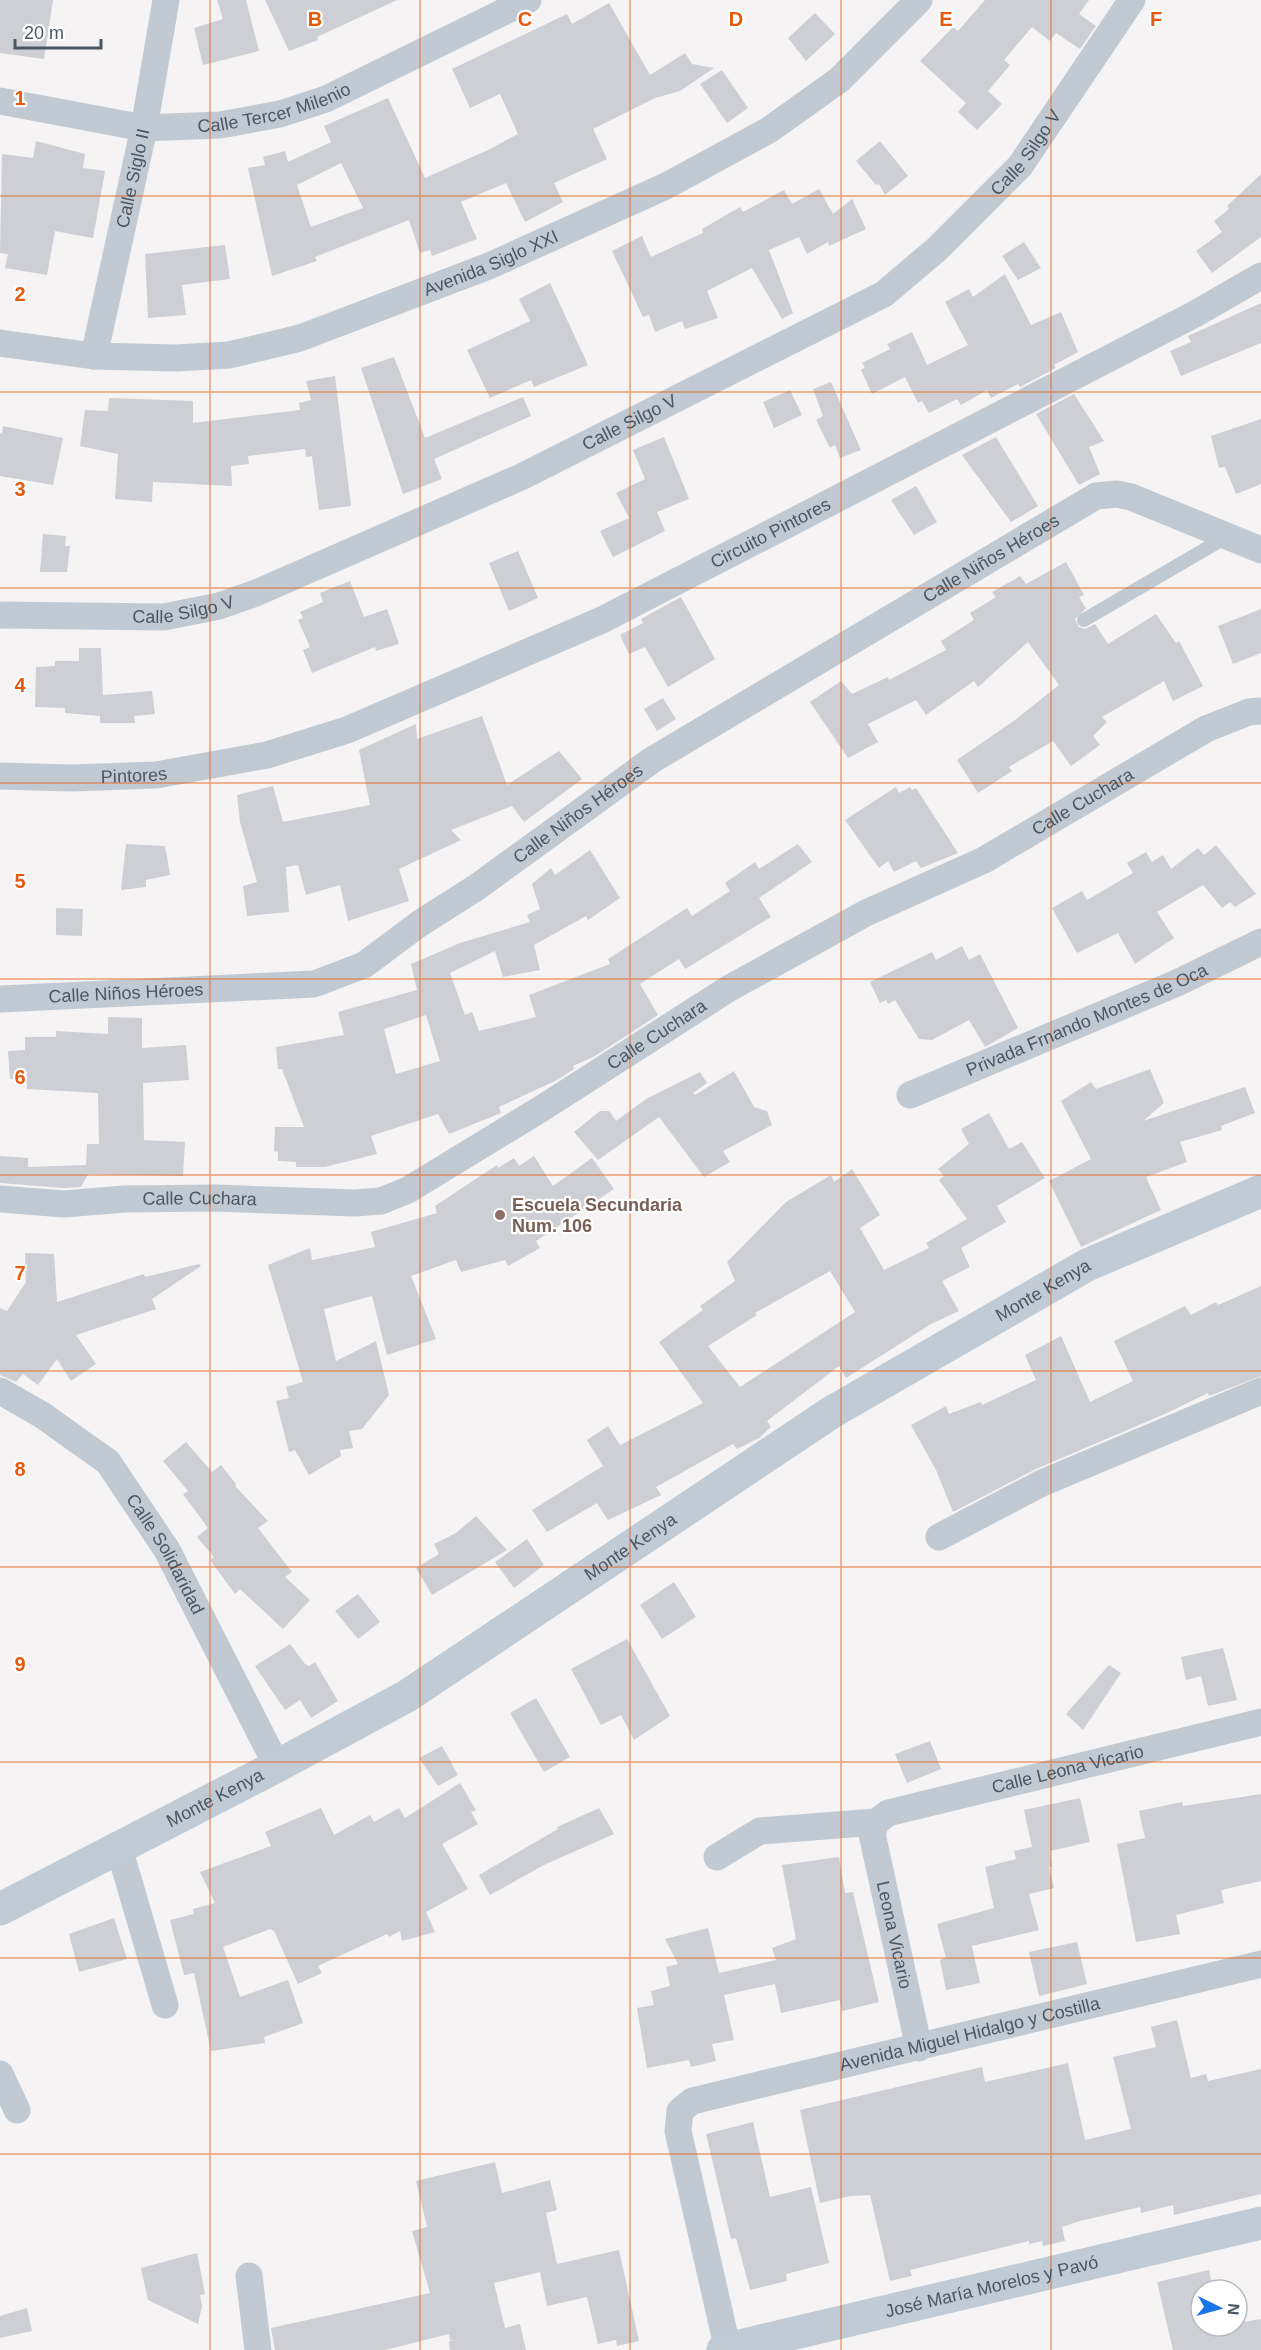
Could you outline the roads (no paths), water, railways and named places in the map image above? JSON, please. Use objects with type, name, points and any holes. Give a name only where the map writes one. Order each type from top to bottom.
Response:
[{"type":"main road","name":"Monte Kenya","points":[[0,1909],[407,1696],[832,1412],[1087,1265],[1261,1191]]},
{"type":"main road","name":"José María Morelos y Pavó","points":[[726,2350],[1261,2223]]},
{"type":"street","name":"Calle Siglo II","points":[[94,356],[144,128],[166,0]]},
{"type":"street","name":"Calle Tercer Milenio","points":[[0,101],[144,128],[220,125],[279,114],[337,94],[528,0]]},
{"type":"street","name":"Avenida Siglo XXI","points":[[0,343],[94,356],[176,358],[229,355],[300,338],[489,266],[666,186],[769,130],[839,80],[919,0]]},
{"type":"street","name":"Calle Silgo V","points":[[0,615],[164,617],[219,606],[247,596],[521,477],[884,294],[937,249],[1020,166],[1132,0]]},
{"type":"street","name":"Circuito Pintores","points":[[267,755],[347,730],[602,620],[1195,314],[1261,276]]},
{"type":"street","name":"Calle Niños Héroes","points":[[0,999],[314,984],[364,965],[419,924],[477,887],[652,760],[1096,496],[1117,494],[1228,536]]},
{"type":"street","points":[[1228,536],[1261,550]]},
{"type":"street","name":"Calle Cuchara","points":[[8,1200],[64,1204],[125,1199],[215,1198],[354,1203],[381,1201],[408,1190],[534,1113],[728,989],[866,913],[984,860],[1206,729],[1249,712],[1261,711]]},
{"type":"street","name":"Pintores","points":[[0,776],[71,778],[156,775],[267,755]]},
{"type":"street","name":"Privada Frnando Montes de Oca","points":[[910,1095],[1177,983],[1261,942]]},
{"type":"street","name":"Calle Solidaridad","points":[[0,1391],[42,1415],[108,1462],[167,1550],[277,1766]]},
{"type":"street","points":[[939,1537],[1042,1483],[1261,1391]]},
{"type":"street","name":"Calle Leona Vicario","points":[[876,1822],[888,1813],[1261,1722]]},
{"type":"street","points":[[717,1857],[760,1831],[876,1822]]},
{"type":"street","name":"Leona Vicario","points":[[876,1822],[872,1834],[919,2048]]},
{"type":"street","points":[[119,1848],[165,2005]]},
{"type":"street","name":"Avenida Miguel Hidalgo y Costilla","points":[[726,2350],[678,2131],[680,2111],[692,2102],[1261,1964]]},
{"type":"street","points":[[0,2074],[17,2110]]},
{"type":"street","points":[[249,2276],[258,2350]]},
{"type":"lane","points":[[1084,620],[1228,536]]},
{"type":"place","name":"Escuela Secundaria Num. 106","points":[[500,1215]]}]
